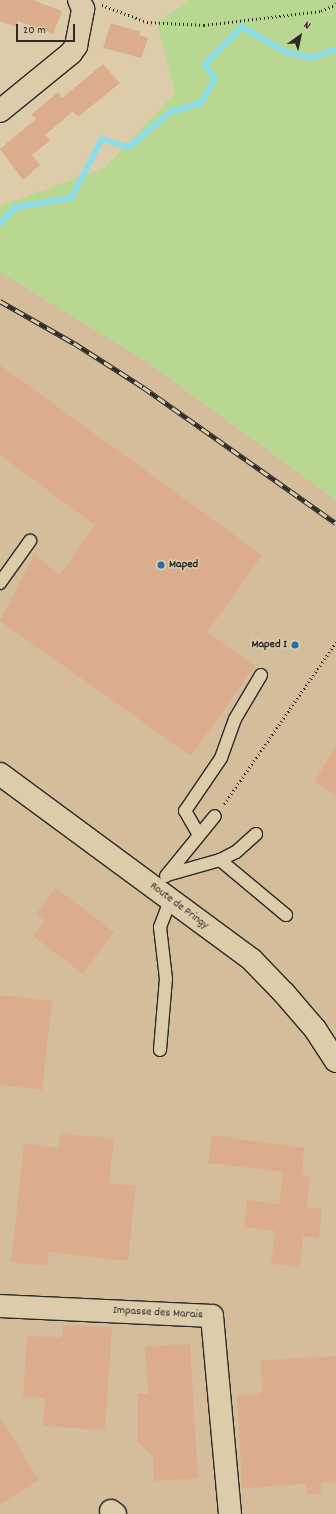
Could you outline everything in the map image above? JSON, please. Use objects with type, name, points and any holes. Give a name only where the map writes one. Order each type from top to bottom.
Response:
[{"type":"street","points":[[0,111],[71,52],[76,46],[81,4]]},
{"type":"street","name":"Route de Pringy","points":[[0,774],[165,887],[252,960],[284,993],[315,1029],[336,1060]]},
{"type":"street","name":"Impasse des Marais","points":[[0,1306],[212,1316],[230,1514]]},
{"type":"lane","points":[[0,583],[30,541]]},
{"type":"lane","points":[[200,835],[186,811],[221,758],[235,719],[261,675]]},
{"type":"lane","points":[[160,1050],[166,979],[160,927],[165,887],[200,835],[215,816]]},
{"type":"lane","points":[[165,887],[236,852],[256,834]]},
{"type":"lane","points":[[220,860],[286,915]]},
{"type":"path","points":[[81,4],[103,5],[147,22],[204,25],[321,11],[336,4]]},
{"type":"path","points":[[215,816],[336,642]]},
{"type":"shaded area","points":[[0,272],[143,359],[336,500],[336,1514],[0,1514]]},
{"type":"green space","points":[[190,0],[336,0],[336,500],[143,359],[0,272],[0,206],[105,168],[175,93],[157,23]]},
{"type":"building","points":[[0,0],[32,0],[62,11],[53,34],[18,21],[16,27],[0,21]]},
{"type":"building","points":[[111,23],[140,32],[139,35],[148,38],[141,58],[103,48]]},
{"type":"building","points":[[103,64],[120,83],[78,117],[73,111],[45,135],[50,140],[32,155],[40,165],[23,180],[0,149],[36,119],[32,114],[58,92],[62,98]]},
{"type":"building","name":"Maped","points":[[0,365],[262,555],[207,632],[255,666],[191,756],[0,621],[34,555],[60,575],[95,525],[0,455]]},
{"type":"building","points":[[336,746],[336,795],[314,782]]},
{"type":"building","points":[[56,888],[114,932],[83,974],[33,936],[45,920],[36,914]]},
{"type":"building","points":[[0,995],[52,1001],[42,1090],[0,1085]]},
{"type":"building","points":[[60,1133],[114,1139],[109,1183],[136,1186],[128,1261],[49,1252],[47,1266],[11,1262],[24,1144],[58,1148]]},
{"type":"building","points":[[212,1135],[304,1148],[302,1175],[310,1176],[307,1207],[322,1209],[319,1238],[303,1236],[300,1267],[271,1264],[275,1231],[244,1227],[247,1200],[279,1204],[283,1172],[208,1163]]},
{"type":"building","points":[[63,1325],[112,1327],[105,1430],[43,1426],[45,1398],[23,1397],[27,1336],[62,1338]]},
{"type":"building","points":[[190,1344],[198,1478],[154,1481],[153,1456],[138,1442],[138,1393],[148,1394],[145,1347]]},
{"type":"building","points":[[336,1356],[336,1482],[321,1483],[322,1494],[307,1494],[306,1484],[242,1488],[237,1395],[262,1394],[261,1360]]},
{"type":"building","points":[[0,1417],[39,1480],[0,1504]]},
{"type":"waterway","points":[[0,223],[16,207],[71,198],[102,139],[129,147],[170,112],[201,103],[215,79],[205,64],[242,27],[286,52],[311,58],[336,49]]},
{"type":"railway","points":[[0,301],[74,343],[143,387],[336,523]]},
{"type":"place","name":"Maped","points":[[161,565]]},
{"type":"place","name":"Maped I","points":[[295,645]]}]
